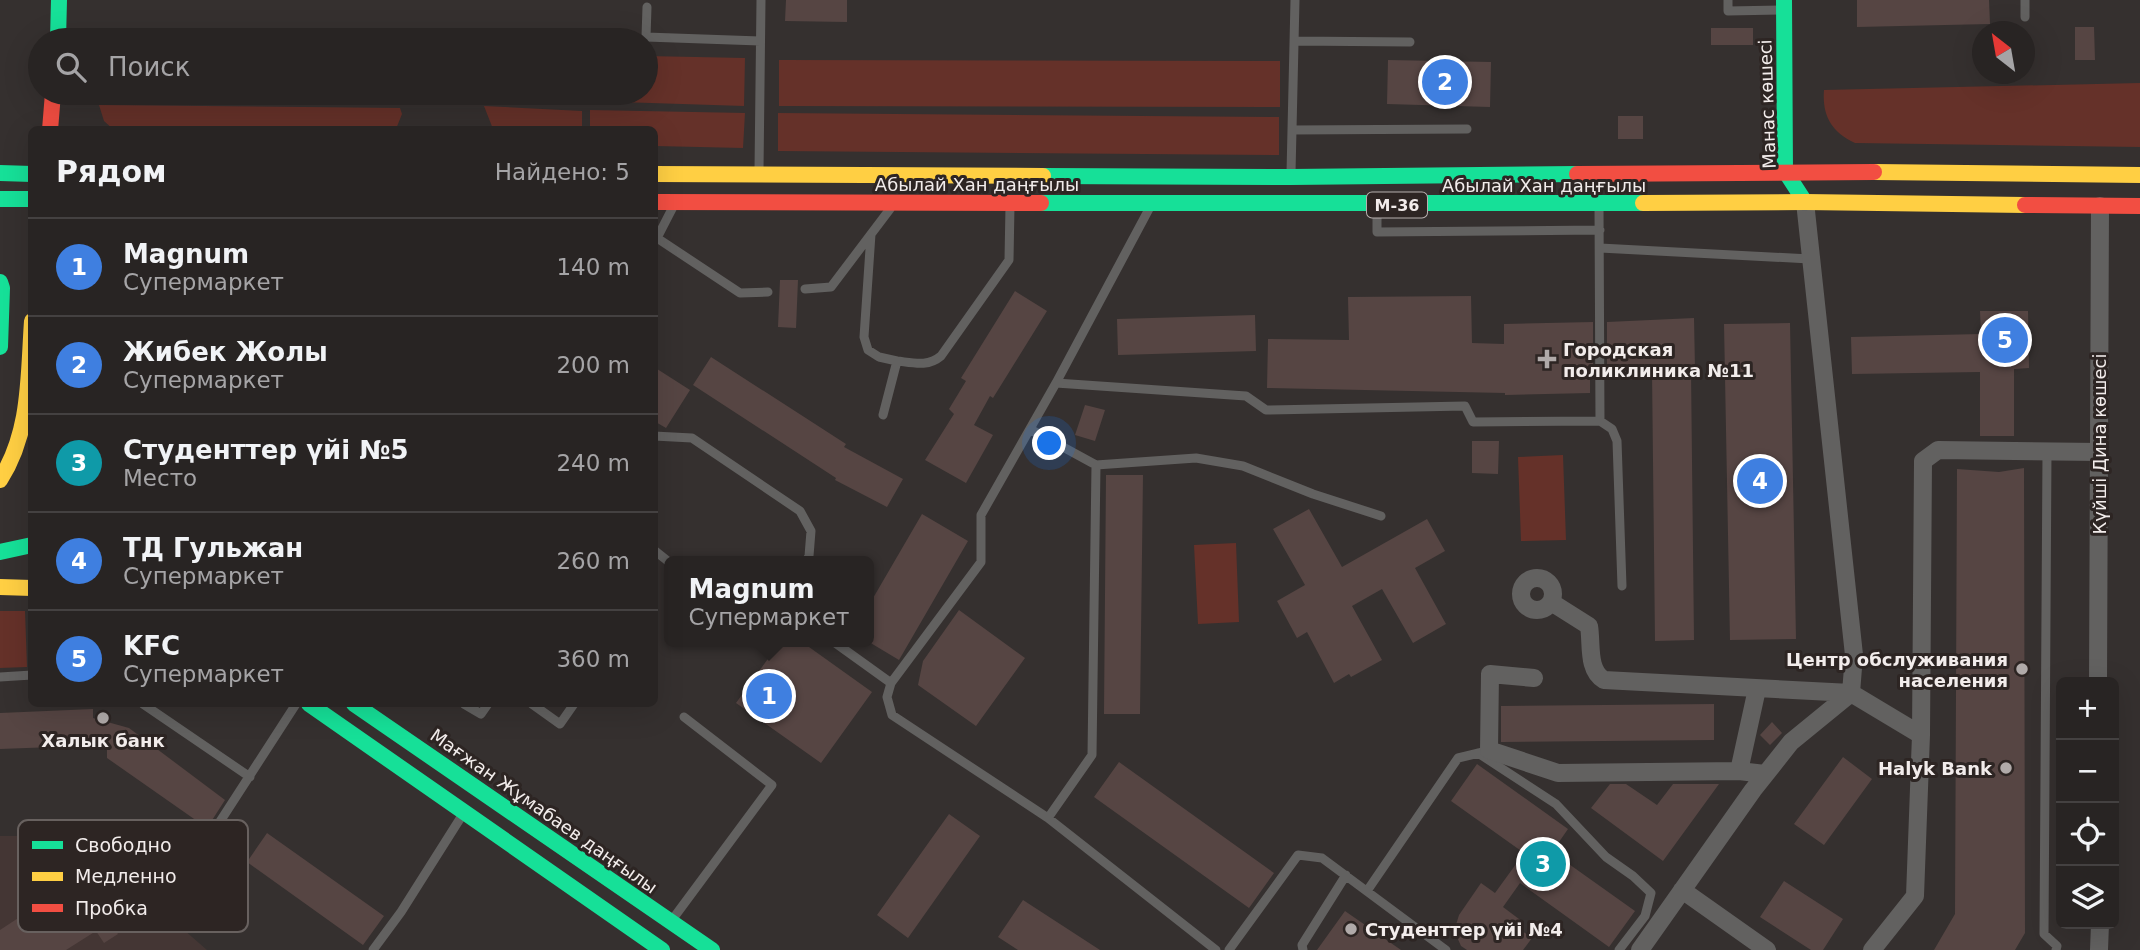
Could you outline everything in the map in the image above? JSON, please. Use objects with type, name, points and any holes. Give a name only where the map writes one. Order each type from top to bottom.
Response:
[{"type":"main road","points":[[58,28],[59,0]]},
{"type":"main road","name":"Манас көшесі","points":[[1784,5],[1785,171],[1805,202]]},
{"type":"main road","points":[[50,126],[52,105]]},
{"type":"main road","points":[[52,111],[55,126]]},
{"type":"main road","name":"Абылай Хан даңғылы","points":[[658,202],[675,202],[759,189],[1291,177],[1785,171],[2140,175]]},
{"type":"main road","points":[[0,173],[28,174]]},
{"type":"main road","name":"Абылай Хан даңғылы","points":[[658,175],[894,204],[1805,202],[2140,206]]},
{"type":"main road","points":[[0,199],[28,199]]},
{"type":"main road","points":[[0,282],[0,347]]},
{"type":"main road","points":[[0,480],[19,445],[26,412],[28,382]]},
{"type":"main road","points":[[0,552],[28,546]]},
{"type":"main road","points":[[0,587],[28,588]]},
{"type":"main road","points":[[313,707],[662,950]]},
{"type":"main road","name":"Мағжан Жұмабаев даңғылы","points":[[359,707],[712,950]]},
{"type":"street","points":[[1640,950],[1765,774],[1791,742],[1851,693],[1854,655],[1805,202]]},
{"type":"street","name":"Күйші Дина көшесі","points":[[2098,677],[2100,206]]},
{"type":"street","points":[[1872,950],[1915,896],[1921,736],[1923,461],[1938,450],[2099,452]]},
{"type":"street","points":[[1551,602],[1588,626],[1593,668],[1604,680],[1851,693],[1921,736]]},
{"type":"street","points":[[1534,678],[1490,674],[1483,752],[1558,773],[1739,771],[1765,774]]},
{"type":"street","points":[[1739,771],[1757,689]]},
{"type":"street","points":[[1682,890],[1767,950]]},
{"type":"street","points":[[2099,950],[2100,929]]},
{"type":"lane","points":[[759,189],[761,0]]},
{"type":"lane","points":[[1291,177],[1295,0]]},
{"type":"lane","points":[[1728,0],[1728,11],[1784,5]]},
{"type":"lane","points":[[2025,0],[2025,17]]},
{"type":"lane","points":[[646,28],[647,7]]},
{"type":"lane","points":[[658,37],[761,41]]},
{"type":"lane","points":[[1294,41],[1410,42]]},
{"type":"lane","points":[[1292,130],[1467,129]]},
{"type":"lane","points":[[658,234],[675,202]]},
{"type":"lane","points":[[1152,203],[1056,383],[981,515],[981,562],[891,683],[887,697],[892,715],[1048,818],[1216,950]]},
{"type":"lane","points":[[805,289],[831,287],[894,204]]},
{"type":"lane","points":[[872,234],[864,337],[868,350],[879,357],[897,362],[925,364],[934,362],[941,356],[1009,260],[1010,204]]},
{"type":"lane","points":[[1600,204],[1600,422]]},
{"type":"lane","points":[[1377,205],[1377,232],[1600,230]]},
{"type":"lane","points":[[658,239],[740,293],[768,292]]},
{"type":"lane","points":[[1600,248],[1810,259]]},
{"type":"lane","points":[[883,415],[897,362]]},
{"type":"lane","points":[[1056,383],[1246,396],[1266,410],[1465,406],[1473,422],[1600,422],[1612,429],[1618,441],[1622,586]]},
{"type":"lane","points":[[1030,429],[1096,465],[1196,458],[1243,466],[1313,494],[1381,516]]},
{"type":"lane","points":[[658,436],[692,438],[800,511],[811,531],[810,556]]},
{"type":"lane","points":[[2047,452],[2044,934],[2057,946],[2056,950]]},
{"type":"lane","points":[[1048,818],[1092,755],[1096,465]]},
{"type":"lane","points":[[841,647],[891,683]]},
{"type":"lane","points":[[0,677],[28,675]]},
{"type":"lane","points":[[148,707],[250,777]]},
{"type":"lane","points":[[222,820],[294,707]]},
{"type":"lane","points":[[469,707],[481,714],[486,707]]},
{"type":"lane","points":[[537,707],[560,724],[573,707]]},
{"type":"lane","points":[[671,922],[772,785],[684,718]]},
{"type":"lane","points":[[1367,891],[1458,758],[1483,752],[1556,804],[1606,857],[1651,893],[1645,916],[1619,950]]},
{"type":"lane","points":[[373,950],[401,912],[464,811]]},
{"type":"lane","points":[[1229,950],[1298,855],[1322,858],[1446,950]]},
{"type":"lane","points":[[1303,950],[1301,945],[1346,875]]},
{"type":"shaded area","points":[[658,56],[745,58],[744,106],[658,103]]},
{"type":"shaded area","points":[[779,60],[1280,61],[1280,107],[779,106]]},
{"type":"shaded area","points":[[2140,83],[2140,147],[1855,143],[1834,128],[1827,115],[1824,99],[1824,90]]},
{"type":"shaded area","points":[[99,105],[400,108],[402,114],[397,126],[110,126],[104,121]]},
{"type":"shaded area","points":[[484,106],[582,111],[582,126],[492,126]]},
{"type":"shaded area","points":[[590,110],[745,113],[743,148],[658,146],[658,126],[590,126]]},
{"type":"shaded area","points":[[778,113],[1279,117],[1279,155],[778,151]]},
{"type":"shaded area","points":[[1563,455],[1566,540],[1521,541],[1518,457]]},
{"type":"shaded area","points":[[1236,543],[1239,622],[1198,624],[1194,545]]},
{"type":"shaded area","points":[[0,611],[25,611],[27,667],[0,668]]},
{"type":"shaded area","points":[[0,836],[18,836],[18,932],[186,932],[207,950],[0,950]]},
{"type":"building","points":[[786,0],[847,0],[847,22],[785,21]]},
{"type":"building","points":[[1857,0],[1989,0],[1990,21],[1972,21],[1972,24],[1857,27]]},
{"type":"building","points":[[2075,27],[2094,27],[2095,60],[2075,60]]},
{"type":"building","points":[[1711,28],[1753,28],[1753,45],[1711,45]]},
{"type":"building","points":[[1388,60],[1491,62],[1490,107],[1387,104]]},
{"type":"building","points":[[1618,116],[1643,116],[1643,139],[1618,139]]},
{"type":"building","points":[[780,280],[798,280],[796,328],[778,327]]},
{"type":"building","points":[[1015,291],[1047,311],[993,398],[990,396],[974,425],[993,435],[966,483],[925,460],[954,414],[949,409],[966,381],[961,378]]},
{"type":"building","points":[[1471,296],[1472,343],[1504,344],[1504,324],[1593,322],[1593,373],[1590,373],[1590,393],[1505,395],[1267,388],[1268,339],[1349,340],[1348,297]]},
{"type":"building","points":[[1980,311],[2028,311],[2029,368],[2014,369],[2014,436],[1980,436],[1980,372],[1852,374],[1851,337],[1981,334]]},
{"type":"building","points":[[1255,315],[1256,351],[1118,355],[1117,319]]},
{"type":"building","points":[[1694,318],[1695,369],[1691,370],[1694,640],[1655,641],[1652,371],[1607,372],[1607,322]]},
{"type":"building","points":[[1790,323],[1796,639],[1730,640],[1724,324]]},
{"type":"building","points":[[711,357],[846,444],[844,447],[903,479],[887,507],[835,480],[836,478],[693,385]]},
{"type":"building","points":[[658,370],[690,390],[666,428],[658,423]]},
{"type":"building","points":[[1085,405],[1105,410],[1095,441],[1075,435]]},
{"type":"building","points":[[1472,441],[1499,441],[1498,474],[1472,473]]},
{"type":"building","points":[[2024,468],[2025,933],[2015,950],[1934,950],[1955,914],[1957,469],[1999,472]]},
{"type":"building","points":[[1106,475],[1143,475],[1140,714],[1104,714]]},
{"type":"building","points":[[1309,509],[1342,567],[1427,519],[1445,551],[1415,568],[1446,624],[1413,643],[1382,589],[1352,606],[1382,660],[1334,683],[1307,632],[1297,638],[1277,601],[1305,585],[1273,529]]},
{"type":"building","points":[[922,514],[968,541],[899,660],[874,645],[874,596]]},
{"type":"building","points":[[959,610],[1025,658],[976,726],[918,685],[923,661]]},
{"type":"building","points":[[776,647],[809,647],[872,692],[821,763],[736,703]]},
{"type":"building","points":[[1714,704],[1714,740],[1501,742],[1501,706]]},
{"type":"building","points":[[93,709],[93,718],[129,728],[225,800],[212,820],[196,820],[107,758],[107,745],[0,749],[0,713]]},
{"type":"building","points":[[1772,722],[1782,733],[1770,745],[1760,735]]},
{"type":"building","points":[[1843,757],[1872,779],[1824,845],[1794,824]]},
{"type":"building","points":[[1119,762],[1274,873],[1249,908],[1094,797]]},
{"type":"building","points":[[1477,764],[1568,829],[1552,852],[1635,911],[1609,947],[1520,883],[1503,907],[1523,922],[1518,928],[1532,938],[1523,950],[1467,950],[1461,946],[1455,928],[1459,915],[1481,883],[1495,893],[1524,853],[1451,801]]},
{"type":"building","points":[[1610,784],[1626,784],[1657,805],[1673,784],[1719,784],[1663,861],[1591,808]]},
{"type":"building","points":[[949,814],[980,836],[908,938],[877,915]]},
{"type":"building","points":[[267,833],[384,916],[363,945],[248,861]]},
{"type":"building","points":[[1784,881],[1843,919],[1823,950],[1811,950],[1760,917]]},
{"type":"building","points":[[1023,900],[1100,950],[1018,950],[998,937]]},
{"type":"building","name":"Студенттер үйі №4","points":[[1345,911],[1401,950],[1317,950]]},
{"type":"building","points":[[18,918],[18,932],[94,932],[66,950],[0,950],[0,930]]},
{"type":"building","points":[[97,932],[117,932],[118,934],[104,943]]},
{"type":"traffic: fast","points":[[58,28],[59,0]]},
{"type":"traffic: fast","points":[[1784,0],[1785,171],[1805,202]]},
{"type":"traffic: fast","points":[[0,173],[28,174]]},
{"type":"traffic: fast","points":[[1043,176],[1577,174]]},
{"type":"traffic: fast","points":[[0,199],[28,199]]},
{"type":"traffic: fast","points":[[1041,203],[1643,203]]},
{"type":"traffic: fast","points":[[0,282],[0,347]]},
{"type":"traffic: fast","points":[[0,552],[28,546]]},
{"type":"traffic: fast","points":[[313,707],[662,950]]},
{"type":"traffic: fast","points":[[358,707],[712,950]]},
{"type":"traffic: slow","points":[[1874,172],[2140,175]]},
{"type":"traffic: slow","points":[[658,174],[1043,176]]},
{"type":"traffic: slow","points":[[1643,203],[2025,205]]},
{"type":"traffic: slow","points":[[0,480],[18,442],[28,383]]},
{"type":"traffic: slow","points":[[0,587],[28,588]]},
{"type":"traffic: jam","points":[[50,126],[52,105]]},
{"type":"traffic: jam","points":[[1577,174],[1874,172]]},
{"type":"traffic: jam","points":[[658,202],[1041,203]]},
{"type":"traffic: jam","points":[[2025,205],[2140,206]]},
{"type":"place","name":"Жибек Жолы","points":[[1445,82]]},
{"type":"place","name":"KFC","points":[[2005,340]]},
{"type":"place","name":"Городская поликлиника №11","points":[[1547,359]]},
{"type":"place","name":"ТД Гульжан","points":[[1760,481]]},
{"type":"place","name":"Центр обслуживания населения","points":[[2022,669]]},
{"type":"place","name":"Magnum","points":[[769,696]]},
{"type":"place","name":"Халык банк","points":[[103,718]]},
{"type":"place","name":"Halyk Bank","points":[[2006,768]]},
{"type":"place","name":"Студенттер үйі №5","points":[[1543,864]]},
{"type":"place","name":"Студенттер үйі №4","points":[[1351,929]]}]
